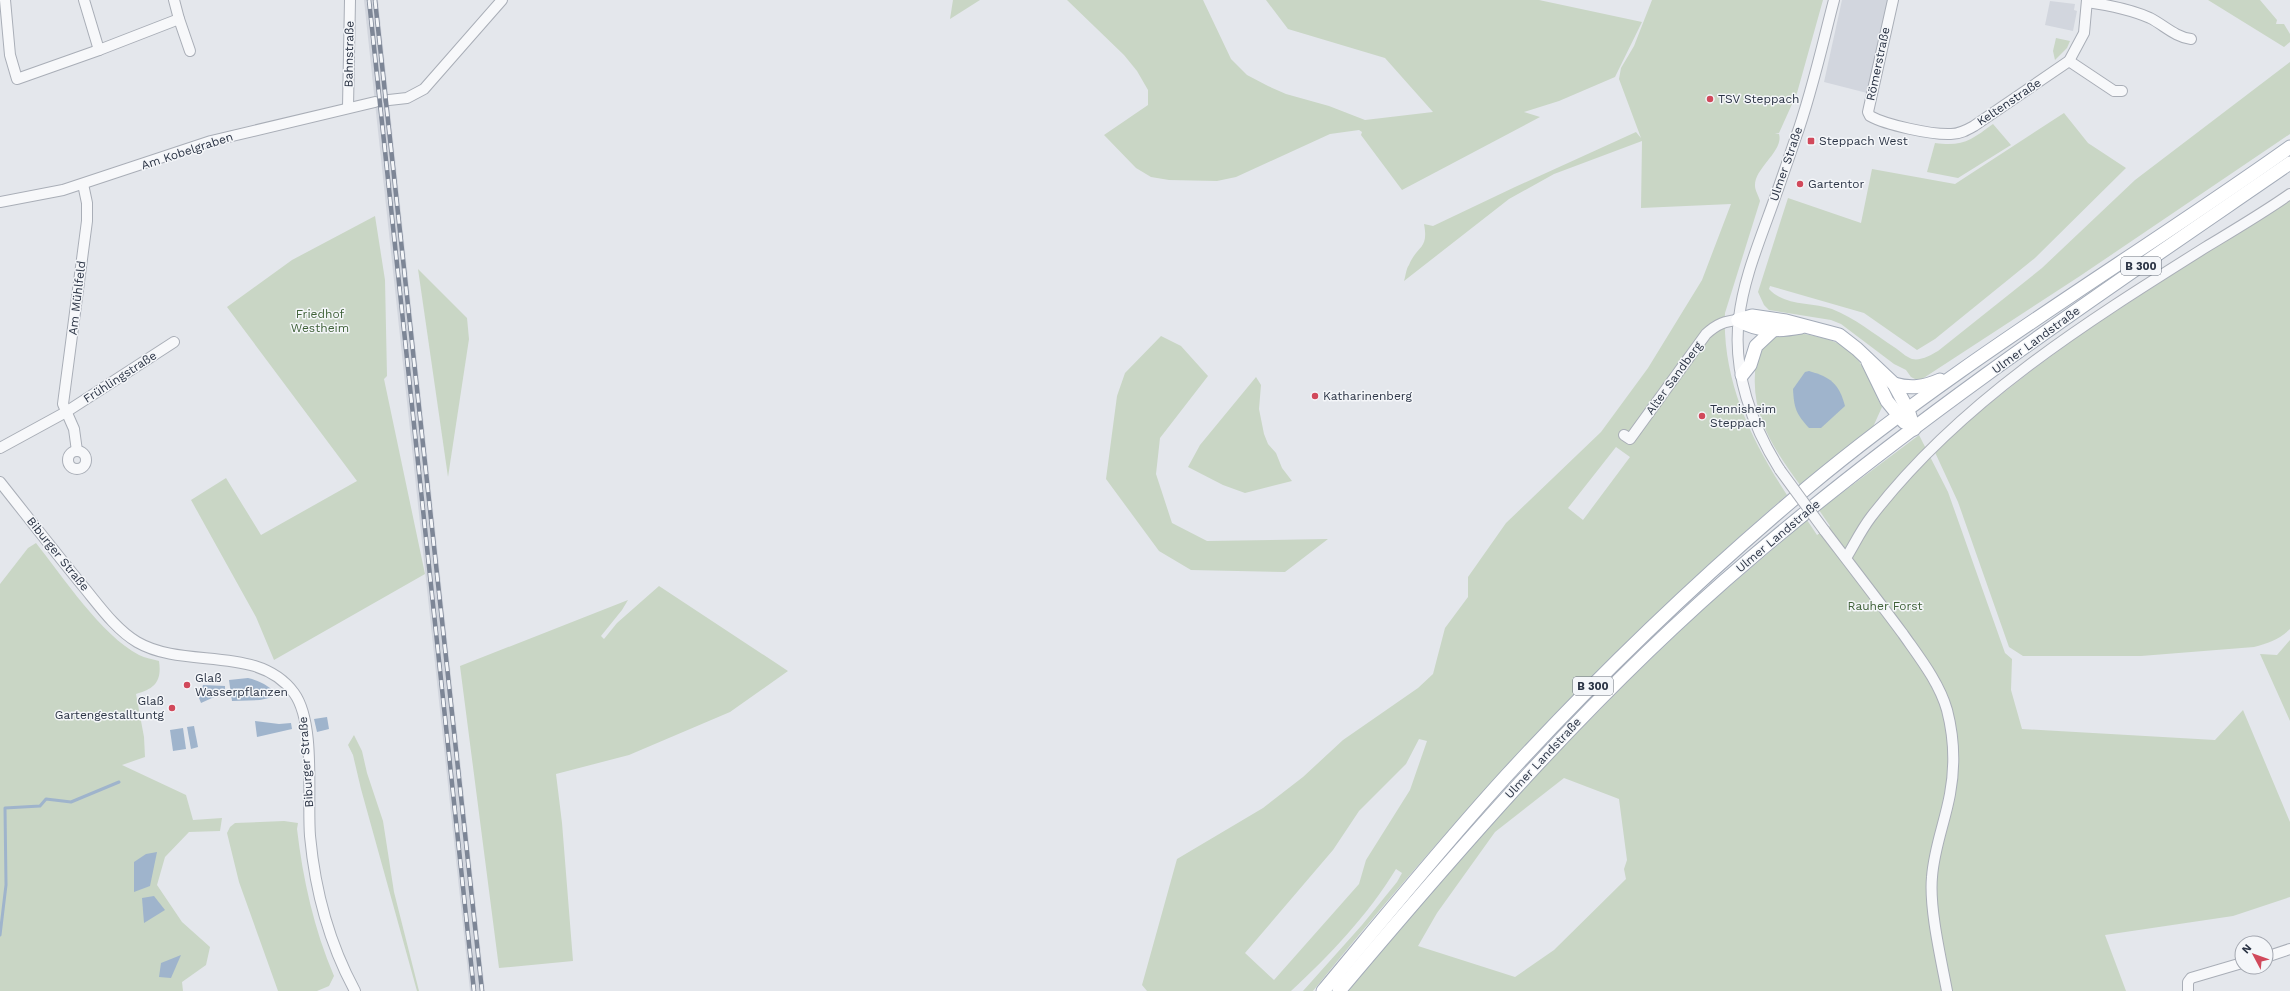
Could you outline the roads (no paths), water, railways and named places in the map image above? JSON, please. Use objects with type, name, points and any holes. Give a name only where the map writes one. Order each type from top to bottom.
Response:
[{"type":"main road","name":"Ulmer Landstraße","points":[[1323,991],[1459,829],[1594,684],[1739,547],[1809,486],[1903,413],[1959,372],[2070,298],[2290,147]]},
{"type":"main road","name":"Ulmer Landstraße","points":[[1339,991],[1469,838],[1610,689],[1750,558],[1866,463],[2059,322],[2290,163]]},
{"type":"main road","points":[[1734,320],[1752,316],[1786,321],[1803,327]]},
{"type":"main road","points":[[1734,320],[1750,327],[1772,331],[1803,327],[1819,328],[1839,335],[1894,384],[1903,413],[1914,429]]},
{"type":"main road","points":[[1742,375],[1750,365],[1756,346],[1772,331]]},
{"type":"main road","points":[[1865,357],[1887,401],[1903,413]]},
{"type":"main road","points":[[1894,384],[1914,388],[1926,386],[1959,372]]},
{"type":"street","points":[[5,0],[10,55],[17,79],[99,50],[179,19]]},
{"type":"street","points":[[84,0],[99,50]]},
{"type":"street","points":[[174,0],[190,51]]},
{"type":"street","name":"Bahnstraße","points":[[348,107],[350,0]]},
{"type":"street","points":[[389,100],[407,98],[424,89],[502,0]]},
{"type":"street","name":"Ulmer Straße","points":[[1834,0],[1797,136],[1754,254],[1734,320],[1745,394],[1755,425],[1780,470],[1915,651],[1933,680],[1947,709],[1953,745],[1953,771],[1950,794],[1933,860],[1931,879],[1932,897],[1946,991]]},
{"type":"street","name":"Römerstraße","points":[[1882,121],[1870,116],[1868,112],[1893,0]]},
{"type":"street","points":[[2087,1],[2149,18],[2182,37],[2191,39]]},
{"type":"street","name":"Keltenstraße","points":[[1882,121],[1937,133],[1952,134],[1966,131],[2064,66],[2069,61],[2084,33],[2087,1]]},
{"type":"street","points":[[2069,61],[2114,90],[2122,91]]},
{"type":"street","name":"Am Kobelgraben","points":[[0,202],[63,190],[211,141],[314,118],[348,107],[375,102]]},
{"type":"street","name":"Am Mühlfeld","points":[[66,412],[64,398],[87,221],[87,203],[83,184]]},
{"type":"street","points":[[1846,558],[1870,518],[1932,447],[2000,388],[2053,347],[2122,300],[2290,194]]},
{"type":"street","name":"Alter Sandberg","points":[[1624,435],[1630,439],[1706,334],[1715,326],[1734,320]]},
{"type":"street","name":"Frühlingstraße","points":[[0,448],[66,412],[174,342]]},
{"type":"street","points":[[66,412],[74,429],[77,451]]},
{"type":"street","name":"Biburger Straße","points":[[0,482],[112,620],[137,642],[160,652],[248,664],[268,670],[278,676],[295,694],[302,707],[306,726],[310,835],[324,917],[355,991]]},
{"type":"street","points":[[2274,954],[2290,949]]},
{"type":"street","points":[[2188,991],[2188,982],[2191,978],[2234,965]]},
{"type":"water","points":[[1809,371],[1823,376],[1833,382],[1837,386],[1843,398],[1845,406],[1821,428],[1809,428],[1798,415],[1795,406],[1793,389],[1805,372]]},
{"type":"water","points":[[248,678],[264,684],[272,689],[278,696],[260,700],[232,701],[229,680]]},
{"type":"water","points":[[203,685],[225,686],[225,692],[201,703],[199,698]]},
{"type":"water","points":[[327,717],[329,729],[317,732],[314,719]]},
{"type":"water","points":[[255,721],[279,724],[291,723],[292,729],[257,737]]},
{"type":"water","points":[[194,726],[198,747],[191,749],[187,727]]},
{"type":"water","points":[[183,728],[186,749],[173,751],[170,730]]},
{"type":"water","points":[[157,852],[150,886],[134,892],[134,862],[146,854]]},
{"type":"water","points":[[154,896],[165,910],[144,923],[142,898]]},
{"type":"water","points":[[181,955],[171,978],[159,977],[161,963]]},
{"type":"waterway","points":[[0,935],[6,885],[5,808],[40,806],[46,799],[71,802],[119,782]]},
{"type":"railway","points":[[369,0],[474,991]]},
{"type":"railway","points":[[375,0],[482,991]]},
{"type":"place","name":"TSV Steppach","points":[[1710,99]]},
{"type":"place","name":"Steppach West","points":[[1811,141]]},
{"type":"place","name":"Gartentor","points":[[1800,184]]},
{"type":"place","name":"Katharinenberg","points":[[1315,396]]},
{"type":"place","name":"Tennisheim Steppach","points":[[1702,416]]},
{"type":"place","name":"Glaß Wasserpflanzen","points":[[187,685]]},
{"type":"place","name":"Glaß Gartengestalltuntg","points":[[172,708]]},
{"type":"park label","name":"Friedhof Westheim","points":[[320,321]]},
{"type":"park label","name":"Rauher Forst","points":[[1885,606]]}]
